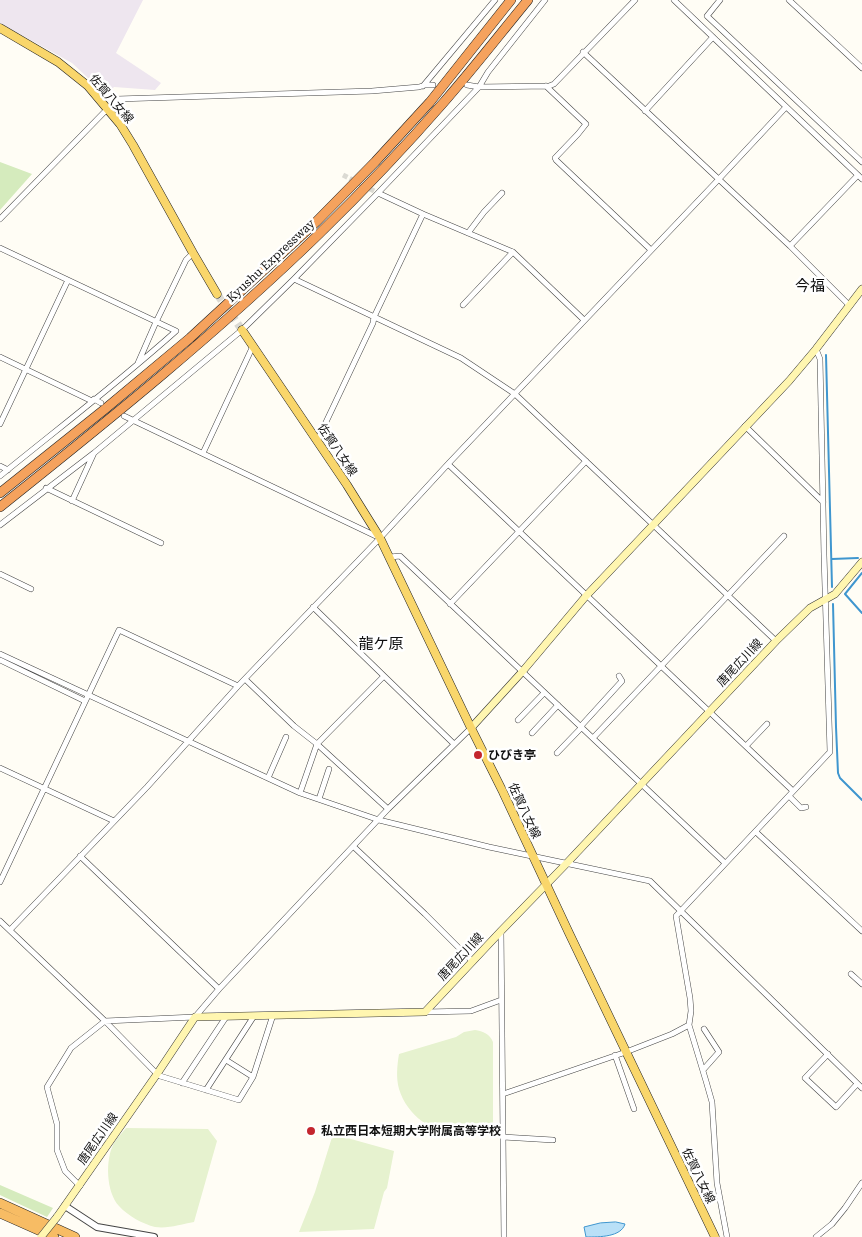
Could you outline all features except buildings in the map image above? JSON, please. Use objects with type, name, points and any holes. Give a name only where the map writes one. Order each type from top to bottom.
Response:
[{"type":"highway","name":"Kyushu Expressway","points":[[0,493],[105,410],[190,338],[316,222],[430,102],[511,0]]},
{"type":"highway","name":"Kyushu Expressway","points":[[0,507],[114,415],[239,309],[319,234],[444,102],[528,0]]},
{"type":"highway","points":[[0,1203],[75,1237]]},
{"type":"highway","points":[[0,1212],[54,1237]]},
{"type":"main road","name":"佐賀八女線","points":[[0,28],[58,62],[88,86],[107,108],[133,145],[192,253],[217,294]]},
{"type":"main road","points":[[471,728],[522,672],[586,596],[789,381],[816,350],[862,289]]},
{"type":"main road","name":"佐賀八女線","points":[[242,330],[317,441],[380,538],[390,557],[715,1237]]},
{"type":"main road","name":"唐尾広川線","points":[[425,1012],[776,641],[810,608],[836,593],[862,562]]},
{"type":"main road","points":[[195,1017],[425,1012]]},
{"type":"main road","name":"唐尾広川線","points":[[41,1237],[80,1186],[195,1017]]},
{"type":"street","points":[[423,86],[495,0]]},
{"type":"street","points":[[0,525],[94,453],[242,330],[378,193],[479,87],[545,0]]},
{"type":"street","points":[[467,85],[479,87],[546,86],[554,84],[635,0]]},
{"type":"street","points":[[674,0],[860,177],[790,246]]},
{"type":"street","points":[[720,0],[707,16],[862,162]]},
{"type":"street","points":[[788,0],[862,68]]},
{"type":"street","points":[[645,111],[713,37]]},
{"type":"street","points":[[583,52],[790,246],[850,306]]},
{"type":"street","points":[[0,219],[117,99],[372,91],[433,85]]},
{"type":"street","points":[[546,86],[586,124],[555,158],[556,160],[651,250]]},
{"type":"street","points":[[10,930],[147,787],[238,686],[786,107]]},
{"type":"street","points":[[378,193],[422,214],[513,252],[584,320]]},
{"type":"street","points":[[468,233],[502,193]]},
{"type":"street","points":[[317,441],[374,323],[374,317],[422,214]]},
{"type":"street","points":[[0,248],[176,331],[137,366],[0,476]]},
{"type":"street","points":[[463,306],[513,252]]},
{"type":"street","points":[[137,366],[186,260],[192,253]]},
{"type":"street","points":[[294,279],[461,358],[515,394],[776,641]]},
{"type":"street","points":[[0,424],[68,280]]},
{"type":"street","points":[[203,453],[253,346]]},
{"type":"street","points":[[727,1237],[717,1184],[712,1102],[689,1025],[690,998],[676,916],[830,752],[820,359],[816,350]]},
{"type":"street","points":[[0,357],[101,403]]},
{"type":"street","points":[[124,416],[380,538]]},
{"type":"street","points":[[745,426],[823,502]]},
{"type":"street","points":[[72,501],[94,453]]},
{"type":"street","points":[[450,604],[586,461]]},
{"type":"street","points":[[448,464],[746,746],[791,794],[801,808],[806,807]]},
{"type":"street","points":[[0,466],[8,470]]},
{"type":"street","points":[[46,488],[161,543]]},
{"type":"street","points":[[593,738],[784,536]]},
{"type":"street","points":[[390,557],[400,556],[725,863]]},
{"type":"street","points":[[0,574],[31,589]]},
{"type":"street","points":[[313,607],[454,744]]},
{"type":"street","points":[[0,882],[119,630],[238,686]]},
{"type":"street","points":[[0,654],[300,793],[379,820],[489,847],[650,881],[862,1088]]},
{"type":"street","points":[[0,660],[85,701]]},
{"type":"street","points":[[300,793],[317,744],[384,676]]},
{"type":"street","points":[[557,753],[622,681],[619,676]]},
{"type":"street","points":[[245,679],[294,726],[317,744],[388,809]]},
{"type":"street","points":[[518,720],[544,693]]},
{"type":"street","points":[[532,733],[558,705]]},
{"type":"street","points":[[746,746],[767,724]]},
{"type":"street","points":[[80,1186],[65,1171],[57,1150],[57,1124],[47,1087],[71,1048],[105,1021],[195,1017],[388,809],[471,728]]},
{"type":"street","points":[[268,778],[286,738]]},
{"type":"street","points":[[0,768],[114,821]]},
{"type":"street","points":[[319,799],[329,769]]},
{"type":"street","points":[[756,832],[862,931]]},
{"type":"street","points":[[354,847],[473,962]]},
{"type":"street","points":[[80,856],[219,989]]},
{"type":"street","points":[[1,925],[10,930],[157,1074],[182,1083],[239,1100],[253,1077],[273,1016]]},
{"type":"street","points":[[501,931],[504,1237]]},
{"type":"street","points":[[851,974],[862,984]]},
{"type":"street","points":[[425,1012],[471,1011],[501,1000]]},
{"type":"street","points":[[206,1090],[254,1016]]},
{"type":"street","points":[[182,1083],[226,1017]]},
{"type":"street","points":[[503,1094],[626,1052],[672,1034],[689,1025]]},
{"type":"street","points":[[703,1070],[719,1052],[704,1029]]},
{"type":"street","points":[[828,1054],[805,1078],[836,1107],[857,1084]]},
{"type":"street","points":[[615,1055],[634,1109]]},
{"type":"street","points":[[226,1060],[253,1077]]},
{"type":"street","points":[[503,1137],[553,1140]]},
{"type":"street","points":[[816,1237],[832,1224],[862,1184]]},
{"type":"street","points":[[65,1206],[97,1227],[154,1237]]},
{"type":"shaded area","points":[[0,0],[143,0],[116,53],[161,83],[155,90],[114,87],[106,95],[72,63],[0,23]]},
{"type":"green space","points":[[0,162],[32,174],[0,210]]},
{"type":"green space","points":[[475,1030],[486,1033],[493,1042],[493,1123],[479,1130],[454,1134],[431,1127],[420,1120],[404,1101],[397,1081],[399,1054]]},
{"type":"green space","points":[[126,1128],[208,1129],[217,1141],[194,1222],[170,1227],[155,1227],[136,1219],[119,1206],[111,1193],[108,1166],[114,1143]]},
{"type":"green space","points":[[333,1134],[394,1151],[387,1188],[384,1192],[374,1229],[299,1232],[315,1192]]},
{"type":"green space","points":[[0,1185],[53,1208],[47,1217],[0,1195]]},
{"type":"water","points":[[616,1222],[625,1224],[615,1234],[586,1237],[584,1227]]},
{"type":"waterway","points":[[826,355],[832,587]]},
{"type":"waterway","points":[[832,559],[858,558]]},
{"type":"waterway","points":[[862,573],[845,594],[862,613]]},
{"type":"waterway","points":[[833,604],[838,773],[840,778],[862,800]]},
{"type":"tunnel","points":[[343,175],[378,193]]},
{"type":"tunnel","points":[[217,294],[242,330]]},
{"type":"place","name":"ひびき亭","points":[[478,755]]},
{"type":"place","name":"私立西日本短期大学附属高等学校","points":[[311,1131]]},
{"type":"district","name":"今福","points":[[810,287]]},
{"type":"district","name":"龍ケ原","points":[[381,645]]}]
